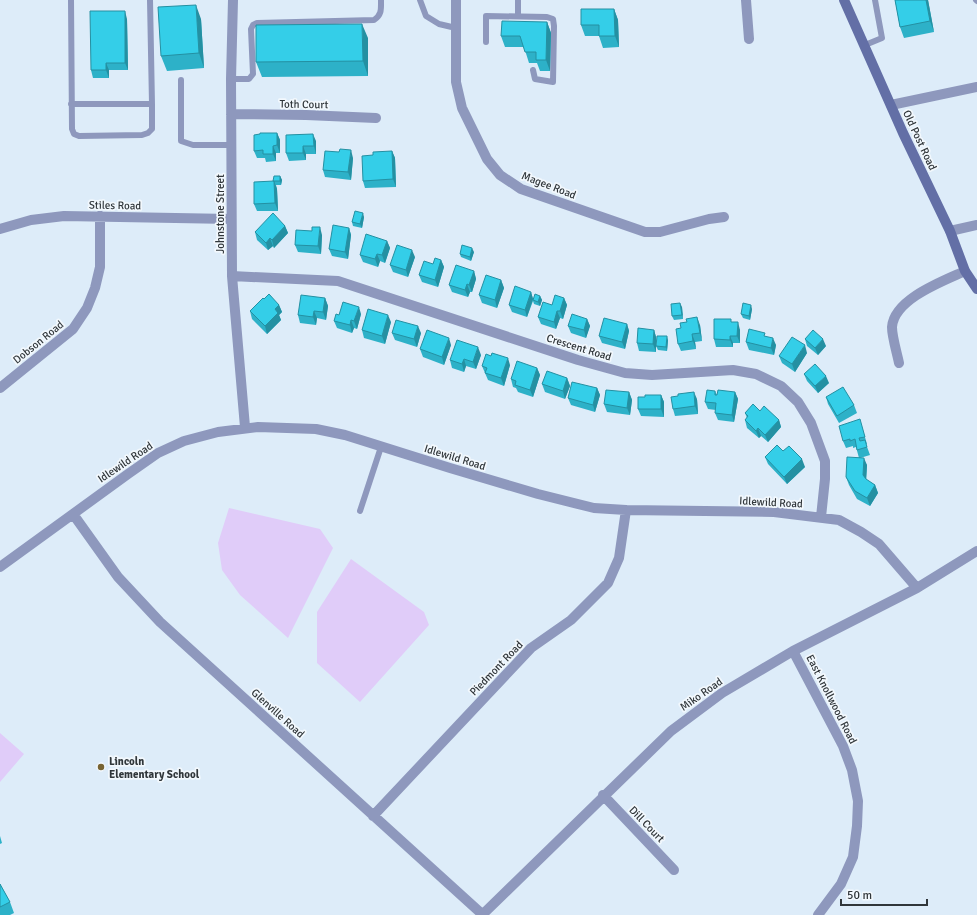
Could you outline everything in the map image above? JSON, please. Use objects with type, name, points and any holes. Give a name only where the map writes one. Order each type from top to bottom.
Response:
[{"type":"street","name":"Johnstone Street","points":[[233,0],[231,145],[232,276],[245,427]]},
{"type":"street","name":"Magee Road","points":[[456,0],[456,82],[462,108],[487,160],[500,175],[521,189],[645,232],[660,232],[709,218],[724,217]]},
{"type":"street","points":[[746,0],[749,39]]},
{"type":"street","name":"Old Post Road","points":[[844,0],[950,231],[965,271],[977,289]]},
{"type":"street","points":[[891,105],[977,87]]},
{"type":"street","name":"Toth Court","points":[[232,114],[376,118]]},
{"type":"street","name":"Stiles Road","points":[[0,229],[31,220],[64,216],[231,219]]},
{"type":"street","name":"Dobson Road","points":[[0,388],[73,329],[87,308],[95,288],[100,267],[100,216]]},
{"type":"street","points":[[950,231],[977,225]]},
{"type":"street","points":[[900,364],[892,328],[894,318],[899,310],[909,300],[922,292],[965,271]]},
{"type":"street","name":"Crescent Road","points":[[232,276],[338,281],[570,358],[625,373],[652,375],[732,370],[756,374],[781,386],[798,402],[811,423],[825,461],[821,517]]},
{"type":"street","name":"Idlewild Road","points":[[0,567],[158,453],[184,441],[245,427],[316,429],[346,435],[538,494],[594,508],[626,510],[774,512],[839,520],[879,544],[917,588]]},
{"type":"street","name":"Piedmont Road","points":[[373,816],[531,648],[571,620],[608,583],[619,558],[626,510]]},
{"type":"street","name":"Glenville Road","points":[[73,514],[118,577],[160,622],[482,915]]},
{"type":"street","name":"Miko Road","points":[[482,915],[603,795],[671,731],[722,693],[794,651],[917,588],[977,551]]},
{"type":"street","name":"East Knollwood Road","points":[[794,651],[843,746],[852,770],[858,801],[857,826],[853,857],[841,884],[818,915]]},
{"type":"street","name":"Dill Court","points":[[603,795],[674,870]]},
{"type":"lane","points":[[71,0],[72,129],[74,134],[79,136],[142,135],[148,133],[152,129],[150,0]]},
{"type":"lane","points":[[232,79],[248,79],[253,74],[251,29],[253,25],[257,23],[374,20],[378,18],[381,12],[381,0]]},
{"type":"lane","points":[[420,0],[426,16],[439,24],[456,28]]},
{"type":"lane","points":[[518,0],[518,16]]},
{"type":"lane","points":[[865,45],[882,38],[875,0]]},
{"type":"lane","points":[[486,42],[486,16],[518,16],[553,19],[553,82],[535,79],[533,70]]},
{"type":"lane","points":[[181,80],[181,141],[193,145],[231,145]]},
{"type":"lane","points":[[71,104],[152,104]]},
{"type":"lane","points":[[360,511],[381,447]]},
{"type":"shaded area","points":[[229,508],[320,529],[333,548],[288,638],[240,595],[222,570],[218,543]]},
{"type":"shaded area","points":[[351,559],[424,612],[429,625],[360,702],[317,663],[317,612]]},
{"type":"shaded area","points":[[0,733],[24,754],[0,782]]},
{"type":"building","points":[[895,0],[926,0],[930,21],[900,27]]},
{"type":"building","points":[[196,5],[199,53],[161,56],[158,7]]},
{"type":"building","points":[[581,9],[614,9],[615,36],[599,36],[599,25],[581,25]]},
{"type":"building","points":[[90,11],[125,11],[125,63],[106,63],[106,70],[91,70]]},
{"type":"building","points":[[502,21],[547,22],[546,60],[536,60],[536,52],[525,52],[520,36],[501,36]]},
{"type":"building","points":[[362,24],[363,61],[256,62],[256,25]]},
{"type":"building","points":[[260,133],[277,133],[277,145],[273,146],[273,154],[263,154],[263,150],[254,151],[254,135]]},
{"type":"building","points":[[313,134],[314,146],[303,146],[303,153],[286,153],[286,135]]},
{"type":"building","points":[[340,149],[351,150],[348,172],[323,170],[325,151],[339,152]]},
{"type":"building","points":[[392,151],[393,179],[363,181],[362,156],[373,155],[373,152]]},
{"type":"building","points":[[274,176],[280,176],[280,181],[273,181]]},
{"type":"building","points":[[274,181],[275,203],[254,204],[254,182]]},
{"type":"building","points":[[355,211],[363,213],[360,224],[352,222]]},
{"type":"building","points":[[273,213],[285,226],[272,240],[270,238],[266,243],[255,232]]},
{"type":"building","points":[[333,225],[349,228],[345,252],[329,249]]},
{"type":"building","points":[[312,227],[320,227],[318,246],[295,245],[296,230],[312,231]]},
{"type":"building","points":[[366,234],[387,241],[382,255],[377,254],[375,259],[360,255]]},
{"type":"building","points":[[397,245],[412,250],[406,270],[390,265]]},
{"type":"building","points":[[462,245],[472,248],[470,257],[460,254]]},
{"type":"building","points":[[435,258],[441,260],[435,280],[419,275],[424,261],[433,264]]},
{"type":"building","points":[[456,265],[474,271],[469,285],[467,284],[465,290],[449,285]]},
{"type":"building","points":[[486,275],[501,280],[495,300],[479,295]]},
{"type":"building","points":[[515,286],[531,292],[525,310],[509,305]]},
{"type":"building","points":[[269,294],[279,305],[275,309],[278,313],[265,326],[250,311]]},
{"type":"building","points":[[535,294],[540,296],[538,302],[533,300]]},
{"type":"building","points":[[301,295],[325,298],[323,312],[314,311],[313,317],[298,315]]},
{"type":"building","points":[[555,295],[564,298],[560,311],[557,311],[554,322],[538,317],[543,302],[552,305]]},
{"type":"building","points":[[343,302],[359,307],[354,321],[351,320],[350,325],[334,321],[336,314],[339,315]]},
{"type":"building","points":[[680,303],[682,315],[672,316],[671,304]]},
{"type":"building","points":[[743,303],[751,305],[749,316],[741,314]]},
{"type":"building","points":[[368,309],[388,315],[382,336],[362,330]]},
{"type":"building","points":[[572,314],[587,319],[584,330],[568,326]]},
{"type":"building","points":[[697,317],[700,333],[692,334],[693,341],[678,344],[676,329],[681,328],[680,323],[687,322],[686,319]]},
{"type":"building","points":[[604,318],[627,324],[622,342],[599,336]]},
{"type":"building","points":[[714,319],[731,319],[731,322],[738,322],[737,336],[730,336],[730,340],[714,339]]},
{"type":"building","points":[[396,320],[418,326],[414,339],[392,333]]},
{"type":"building","points":[[638,328],[654,330],[653,344],[637,343]]},
{"type":"building","points":[[749,329],[765,333],[764,336],[773,338],[771,348],[746,342]]},
{"type":"building","points":[[427,330],[449,338],[442,357],[420,349]]},
{"type":"building","points":[[813,330],[823,339],[815,348],[805,339]]},
{"type":"building","points":[[657,336],[667,336],[666,347],[656,346]]},
{"type":"building","points":[[792,337],[805,345],[792,364],[779,356]]},
{"type":"building","points":[[457,340],[478,347],[473,362],[464,359],[462,364],[450,360]]},
{"type":"building","points":[[492,353],[508,358],[501,378],[485,373],[487,368],[482,366],[486,354],[491,356]]},
{"type":"building","points":[[517,361],[537,368],[530,390],[515,385],[516,381],[511,379]]},
{"type":"building","points":[[815,364],[826,376],[815,386],[804,374]]},
{"type":"building","points":[[547,371],[567,378],[563,391],[542,384]]},
{"type":"building","points":[[572,382],[597,388],[593,405],[568,398]]},
{"type":"building","points":[[843,387],[854,405],[837,416],[826,397]]},
{"type":"building","points":[[606,390],[629,392],[627,408],[604,404]]},
{"type":"building","points":[[707,390],[715,391],[715,395],[717,395],[718,390],[735,392],[732,415],[715,413],[716,403],[705,402]]},
{"type":"building","points":[[694,392],[695,406],[673,409],[671,397],[678,396],[678,394]]},
{"type":"building","points":[[645,395],[661,395],[661,409],[638,409],[638,397],[645,397]]},
{"type":"building","points":[[753,404],[760,411],[764,406],[779,420],[765,435],[758,428],[756,431],[745,420],[748,416],[745,413]]},
{"type":"building","points":[[860,419],[865,437],[859,438],[860,441],[865,440],[867,447],[857,450],[855,439],[843,441],[839,426]]},
{"type":"building","points":[[777,445],[783,451],[789,446],[802,459],[784,477],[765,457]]},
{"type":"building","points":[[847,457],[864,458],[863,475],[875,485],[867,498],[855,491],[846,477]]},
{"type":"building","points":[[0,884],[10,902],[0,907]]},
{"type":"place","name":"Lincoln Elementary School","points":[[101,767]]}]
